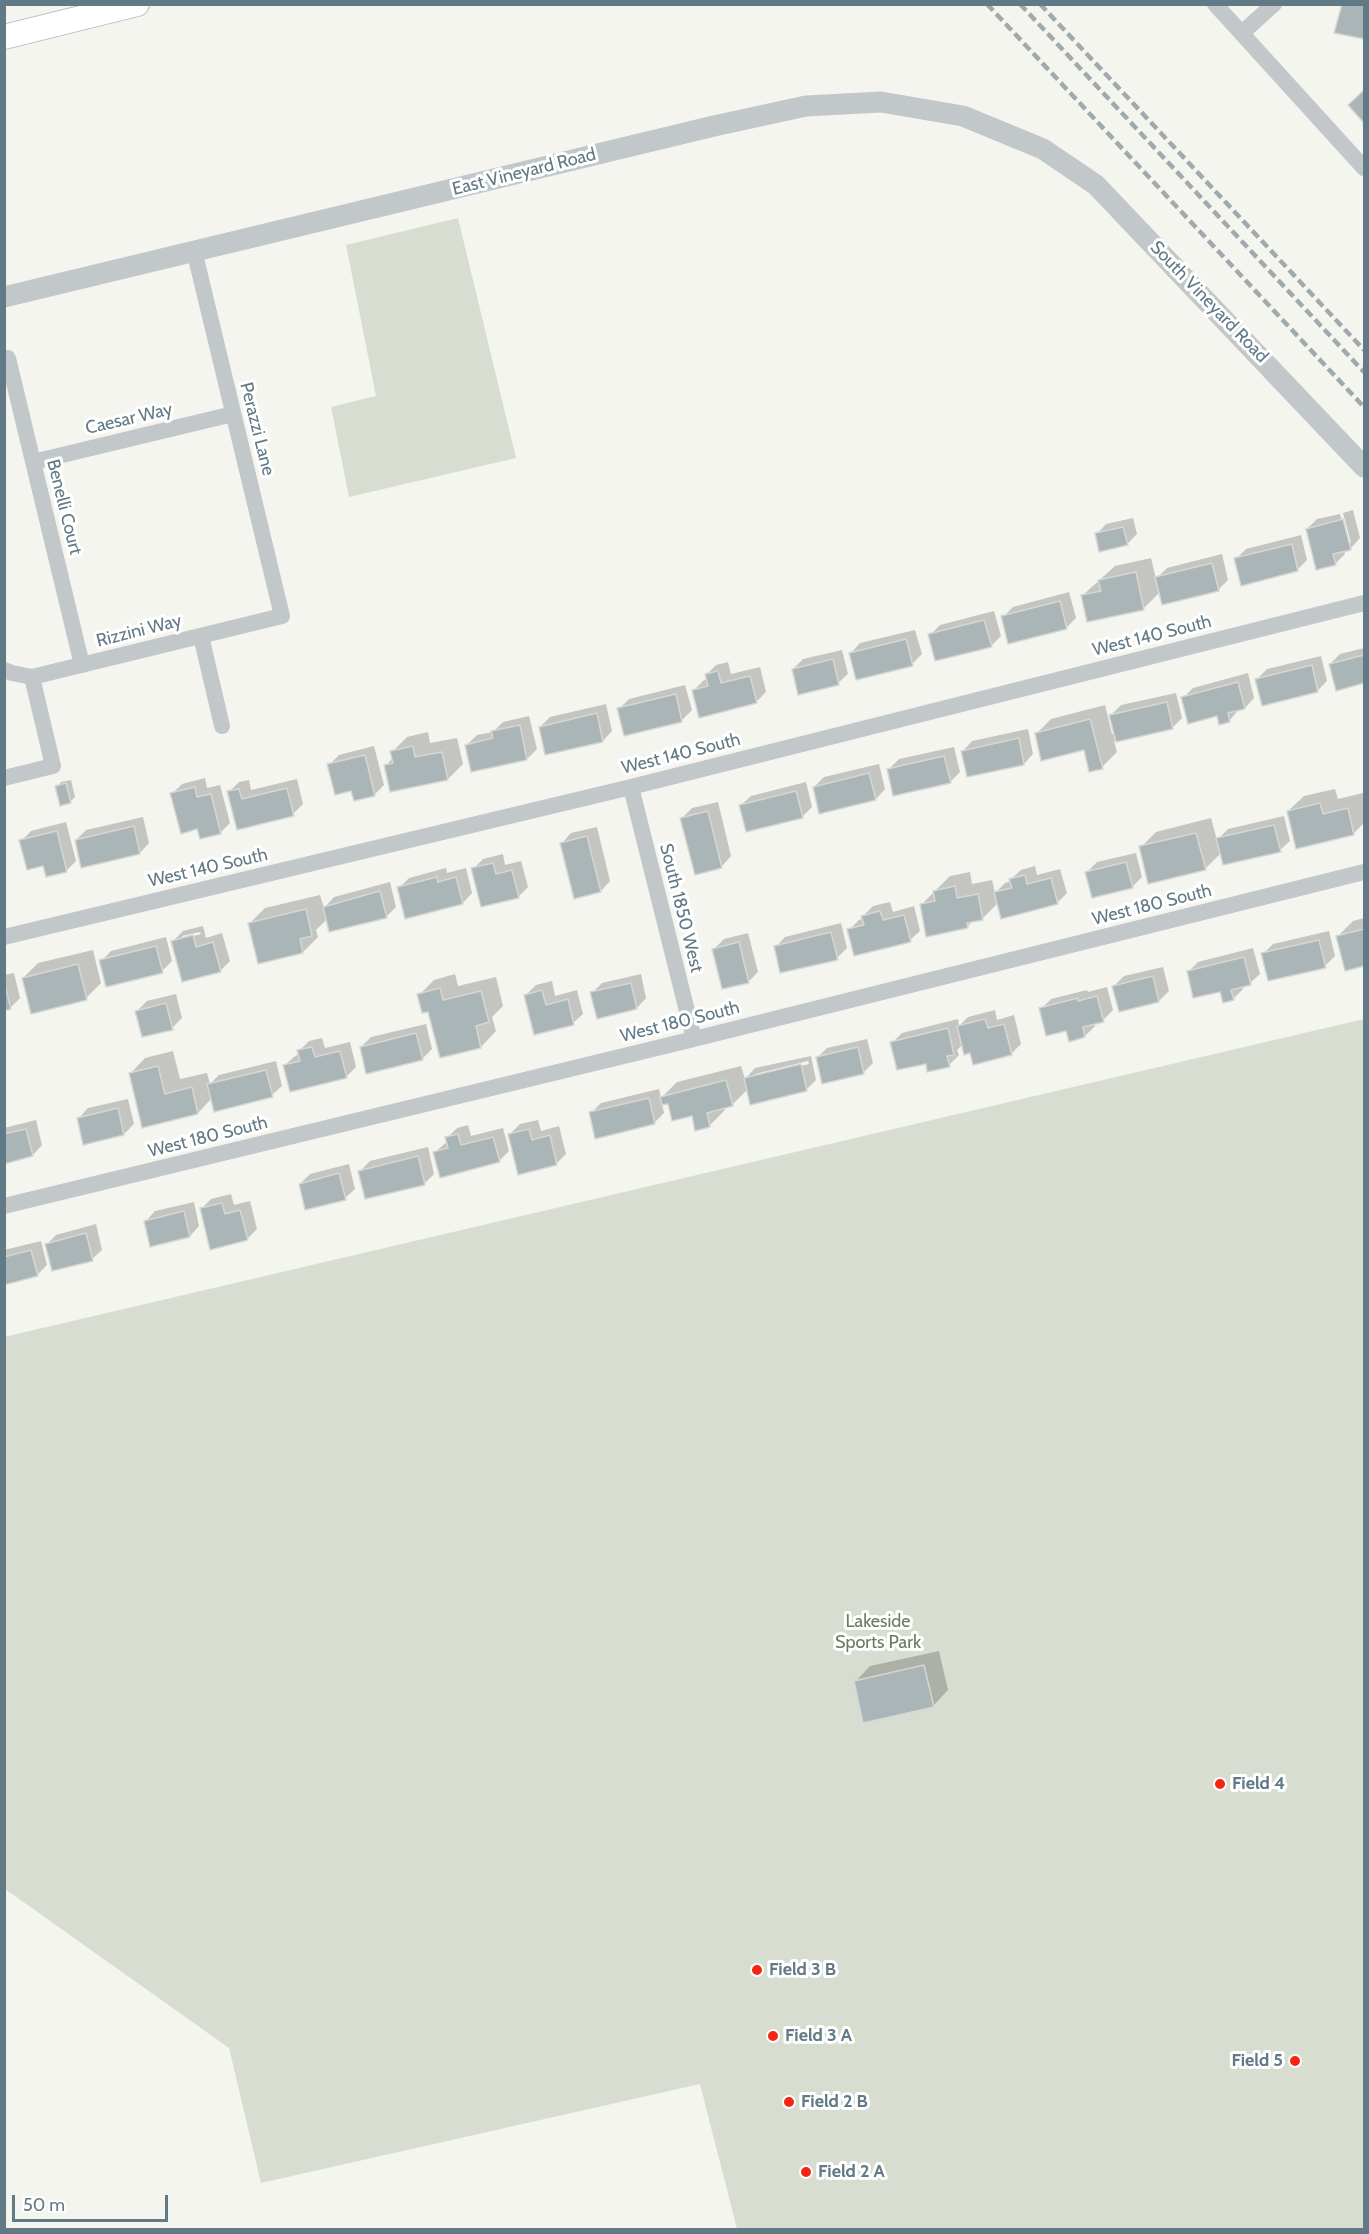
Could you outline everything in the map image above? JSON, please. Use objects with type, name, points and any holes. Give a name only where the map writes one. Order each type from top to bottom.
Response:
[{"type":"main road","points":[[4,37],[137,4]]},
{"type":"street","points":[[1215,4],[1365,168]]},
{"type":"street","points":[[1242,33],[1274,4]]},
{"type":"street","name":"East Vineyard Road","points":[[4,297],[714,126],[806,106],[881,102],[963,116],[1043,149]]},
{"type":"street","name":"South Vineyard Road","points":[[1043,149],[1096,185],[1365,467]]},
{"type":"street","name":"Perazzi Lane","points":[[194,250],[282,616]]},
{"type":"street","name":"Benelli Court","points":[[8,358],[82,665]]},
{"type":"street","name":"Caesar Way","points":[[33,462],[233,414]]},
{"type":"street","name":"West 140 South","points":[[4,937],[631,787],[1365,603]]},
{"type":"street","name":"Rizzini Way","points":[[4,670],[32,677],[282,616]]},
{"type":"street","points":[[201,636],[222,726]]},
{"type":"street","points":[[4,778],[53,766],[32,677]]},
{"type":"street","name":"South 1850 West","points":[[631,787],[694,1039]]},
{"type":"street","name":"West 180 South","points":[[4,1206],[694,1039],[1365,872]]},
{"type":"green space","points":[[458,218],[516,458],[349,497],[331,407],[376,396],[346,245]]},
{"type":"green space","name":"Lakeside Sports Park","points":[[1364,1019],[1364,2229],[737,2229],[700,2084],[261,2183],[229,2048],[5,1889],[4,1337]]},
{"type":"building","points":[[1342,4],[1364,4],[1364,39],[1334,33]]},
{"type":"building","points":[[1364,90],[1364,123],[1348,105]]},
{"type":"building","points":[[1343,519],[1351,550],[1333,554],[1336,565],[1316,570],[1306,529]]},
{"type":"building","points":[[1123,527],[1128,545],[1099,552],[1095,533]]},
{"type":"building","points":[[1292,544],[1298,571],[1241,586],[1234,558]]},
{"type":"building","points":[[1212,563],[1219,591],[1162,605],[1155,577]]},
{"type":"building","points":[[1136,572],[1144,610],[1087,622],[1081,595],[1101,591],[1098,580]]},
{"type":"building","points":[[1060,601],[1067,629],[1008,644],[1001,616]]},
{"type":"building","points":[[984,620],[992,647],[935,661],[928,634]]},
{"type":"building","points":[[906,639],[913,666],[856,680],[849,653]]},
{"type":"building","points":[[1364,655],[1364,683],[1336,691],[1329,664]]},
{"type":"building","points":[[833,659],[839,685],[798,695],[792,669]]},
{"type":"building","points":[[1312,665],[1318,692],[1262,706],[1255,679]]},
{"type":"building","points":[[718,671],[721,683],[750,676],[757,703],[699,718],[692,690],[708,686],[705,674]]},
{"type":"building","points":[[1238,682],[1245,709],[1228,713],[1230,722],[1219,725],[1217,716],[1188,724],[1181,697]]},
{"type":"building","points":[[676,694],[682,722],[624,736],[617,708]]},
{"type":"building","points":[[1167,702],[1173,729],[1116,742],[1109,715]]},
{"type":"building","points":[[597,713],[603,742],[545,755],[539,727]]},
{"type":"building","points":[[1090,719],[1103,769],[1089,772],[1084,750],[1041,761],[1035,733]]},
{"type":"building","points":[[520,725],[527,760],[471,772],[465,745],[493,738],[491,731]]},
{"type":"building","points":[[1019,738],[1024,765],[967,777],[961,751]]},
{"type":"building","points":[[413,746],[415,757],[442,752],[448,780],[390,792],[384,765],[393,763],[390,751]]},
{"type":"building","points":[[365,755],[375,796],[354,801],[351,791],[335,795],[327,764]]},
{"type":"building","points":[[944,756],[951,783],[893,796],[887,769]]},
{"type":"building","points":[[869,773],[876,800],[819,814],[813,787]]},
{"type":"building","points":[[66,783],[71,803],[60,806],[55,786]]},
{"type":"building","points":[[195,787],[197,797],[211,794],[221,834],[200,839],[197,829],[181,834],[170,793]]},
{"type":"building","points":[[287,788],[294,816],[237,830],[227,791],[239,789],[242,799]]},
{"type":"building","points":[[796,791],[803,818],[746,832],[739,805]]},
{"type":"building","points":[[1320,803],[1323,814],[1348,808],[1354,835],[1296,849],[1287,811]]},
{"type":"building","points":[[708,811],[722,868],[695,875],[680,818]]},
{"type":"building","points":[[1274,825],[1281,852],[1223,865],[1216,838]]},
{"type":"building","points":[[134,826],[140,854],[81,868],[75,840]]},
{"type":"building","points":[[57,831],[67,872],[46,877],[43,866],[27,870],[19,840]]},
{"type":"building","points":[[1196,833],[1206,870],[1148,884],[1139,846]]},
{"type":"building","points":[[587,836],[601,892],[574,899],[560,843]]},
{"type":"building","points":[[1126,862],[1133,888],[1092,898],[1085,872]]},
{"type":"building","points":[[493,863],[496,874],[512,870],[519,898],[481,907],[471,868]]},
{"type":"building","points":[[1025,875],[1027,884],[1051,878],[1058,904],[1001,919],[994,892],[1012,888],[1009,879]]},
{"type":"building","points":[[437,877],[438,882],[456,877],[463,904],[405,919],[397,887]]},
{"type":"building","points":[[955,886],[957,898],[978,894],[983,920],[967,923],[968,928],[926,937],[920,904],[935,901],[933,891]]},
{"type":"building","points":[[380,891],[387,918],[329,932],[323,907]]},
{"type":"building","points":[[306,909],[312,936],[300,939],[303,953],[258,964],[248,923]]},
{"type":"building","points":[[880,911],[883,920],[904,915],[911,942],[854,956],[847,929],[864,925],[861,916]]},
{"type":"building","points":[[1364,929],[1364,966],[1345,971],[1336,936]]},
{"type":"building","points":[[831,932],[838,960],[780,973],[774,946]]},
{"type":"building","points":[[193,935],[196,947],[213,942],[221,972],[182,982],[171,941]]},
{"type":"building","points":[[1319,940],[1326,968],[1268,981],[1261,953]]},
{"type":"building","points":[[739,942],[749,983],[722,989],[712,949]]},
{"type":"building","points":[[156,946],[163,973],[106,987],[99,960]]},
{"type":"building","points":[[1244,957],[1251,985],[1231,990],[1234,1000],[1223,1003],[1220,992],[1193,998],[1187,971]]},
{"type":"building","points":[[78,964],[87,1000],[31,1014],[22,978]]},
{"type":"building","points":[[1153,976],[1159,1002],[1119,1012],[1112,986]]},
{"type":"building","points":[[4,982],[11,1009],[4,1011]]},
{"type":"building","points":[[631,983],[637,1009],[597,1019],[590,992]]},
{"type":"building","points":[[440,988],[443,1000],[481,991],[489,1022],[476,1026],[481,1048],[440,1058],[428,1012],[422,1013],[417,994]]},
{"type":"building","points":[[542,990],[546,1005],[568,999],[574,1025],[534,1035],[524,995]]},
{"type":"building","points":[[1097,996],[1104,1022],[1083,1027],[1085,1037],[1069,1042],[1066,1031],[1046,1036],[1039,1008],[1078,998],[1078,1001]]},
{"type":"building","points":[[166,1003],[173,1030],[142,1037],[135,1011]]},
{"type":"building","points":[[985,1019],[988,1028],[1004,1024],[1012,1055],[973,1065],[970,1053],[964,1055],[957,1026]]},
{"type":"building","points":[[948,1028],[954,1055],[947,1056],[950,1067],[927,1072],[926,1064],[897,1070],[890,1042]]},
{"type":"building","points":[[416,1033],[423,1060],[366,1074],[360,1047]]},
{"type":"building","points":[[312,1047],[315,1057],[340,1051],[347,1078],[290,1092],[283,1065],[300,1061],[297,1050]]},
{"type":"building","points":[[858,1047],[864,1074],[822,1084],[816,1057]]},
{"type":"building","points":[[801,1064],[807,1091],[750,1105],[744,1078]]},
{"type":"building","points":[[158,1066],[165,1094],[192,1087],[198,1114],[142,1128],[129,1073]]},
{"type":"building","points":[[266,1070],[273,1097],[214,1112],[207,1084]]},
{"type":"building","points":[[726,1080],[733,1106],[707,1113],[710,1127],[695,1131],[692,1116],[672,1121],[668,1104],[662,1105],[660,1097]]},
{"type":"building","points":[[649,1098],[655,1124],[595,1139],[589,1112]]},
{"type":"building","points":[[118,1108],[124,1135],[83,1145],[77,1118]]},
{"type":"building","points":[[26,1129],[33,1156],[4,1164],[4,1134]]},
{"type":"building","points":[[529,1129],[532,1140],[550,1135],[557,1165],[518,1175],[508,1134]]},
{"type":"building","points":[[458,1134],[461,1145],[493,1137],[500,1162],[440,1178],[433,1152],[448,1148],[445,1137]]},
{"type":"building","points":[[418,1156],[425,1185],[365,1199],[358,1171]]},
{"type":"building","points":[[339,1173],[346,1200],[305,1210],[299,1184]]},
{"type":"building","points":[[222,1203],[225,1214],[240,1210],[248,1240],[210,1250],[200,1208]]},
{"type":"building","points":[[184,1211],[190,1237],[150,1247],[144,1221]]},
{"type":"building","points":[[86,1233],[93,1261],[52,1271],[45,1244]]},
{"type":"building","points":[[31,1250],[38,1276],[4,1285],[4,1257]]},
{"type":"building","points":[[924,1665],[934,1707],[863,1723],[854,1681]]},
{"type":"railway","points":[[987,4],[1364,407]]},
{"type":"railway","points":[[1020,4],[1364,372]]},
{"type":"railway","points":[[1040,4],[1364,350]]},
{"type":"place","name":"Field 4","points":[[1220,1784]]},
{"type":"place","name":"Field 3 B","points":[[757,1970]]},
{"type":"place","name":"Field 3 A","points":[[773,2036]]},
{"type":"place","name":"Field 5","points":[[1295,2061]]},
{"type":"place","name":"Field 2 B","points":[[789,2102]]},
{"type":"place","name":"Field 2 A","points":[[806,2172]]}]
